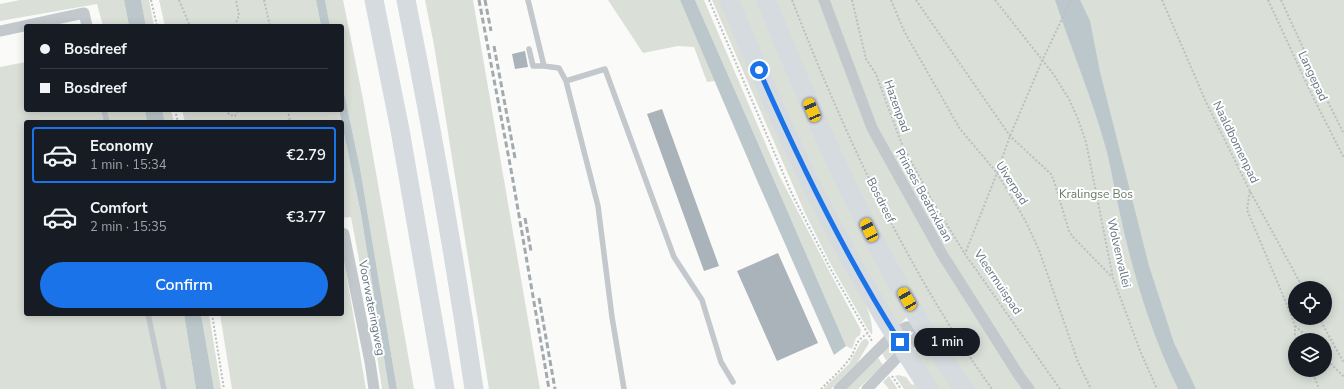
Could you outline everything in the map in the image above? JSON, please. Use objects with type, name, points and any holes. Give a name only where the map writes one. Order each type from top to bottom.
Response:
[{"type":"highway","points":[[374,0],[400,130],[445,389]]},
{"type":"highway","points":[[406,0],[436,155],[465,325],[474,389]]},
{"type":"highway","points":[[729,0],[779,117],[816,193],[849,256],[929,389]]},
{"type":"highway","name":"Bosdreef","points":[[766,0],[812,110],[883,259],[923,326],[964,389]]},
{"type":"street","name":"Prinses Beatrixlaan","points":[[824,0],[872,128],[942,254],[1029,389]]},
{"type":"street","points":[[33,24],[84,13],[87,24]]},
{"type":"street","points":[[0,31],[24,26]]},
{"type":"street","name":"Voorwateringweg","points":[[344,234],[374,389]]},
{"type":"street","points":[[839,389],[894,333],[906,327],[923,326]]},
{"type":"street","points":[[867,389],[888,369],[917,337],[923,326]]},
{"type":"lane","points":[[528,0],[544,66]]},
{"type":"lane","points":[[529,48],[533,66],[559,68],[566,81],[598,206],[612,317],[624,389]]},
{"type":"lane","points":[[566,81],[605,69],[674,257],[702,300],[721,362],[732,382]]},
{"type":"lane","points":[[148,316],[164,389]]},
{"type":"path","points":[[151,0],[157,24]]},
{"type":"path","points":[[179,0],[189,24]]},
{"type":"path","points":[[236,0],[239,15],[236,24]]},
{"type":"path","points":[[264,0],[270,24]]},
{"type":"path","points":[[708,0],[792,194],[830,268],[877,350]]},
{"type":"path","name":"Bosdreef","points":[[792,0],[855,149],[882,204],[914,264],[946,318],[992,389]]},
{"type":"path","name":"Hazenpad","points":[[852,0],[866,59],[876,74],[901,142],[930,197],[965,254]]},
{"type":"path","name":"Uiverpad","points":[[891,0],[904,32],[960,129],[997,172],[1024,220],[1039,250],[1078,362],[1091,389]]},
{"type":"path","points":[[916,0],[1010,136],[1050,174],[1054,181],[1069,231],[1073,237],[1113,278]]},
{"type":"path","name":"Wolvenvallei","points":[[995,0],[1066,94],[1081,127],[1088,150],[1113,278],[1157,389]]},
{"type":"path","name":"Vleermuispad","points":[[1060,389],[965,254],[1010,136],[1042,61],[1071,0]]},
{"type":"path","name":"Naaldbomenpad","points":[[1162,0],[1203,96],[1250,191],[1299,281]]},
{"type":"path","name":"Langepad","points":[[1268,0],[1312,95],[1344,158]]},
{"type":"path","name":"Langepad","points":[[1281,0],[1344,134]]},
{"type":"path","points":[[227,112],[230,115],[235,116],[237,112]]},
{"type":"path","points":[[1250,191],[1247,210],[1295,326],[1295,333]]},
{"type":"path","points":[[212,316],[224,389]]},
{"type":"path","points":[[1323,325],[1344,363]]},
{"type":"path","points":[[1295,326],[1302,333]]},
{"type":"path","points":[[821,389],[848,361],[858,340],[867,334]]},
{"type":"path","points":[[1332,365],[1344,377]]},
{"type":"path","points":[[888,369],[901,389]]},
{"type":"path","points":[[1315,377],[1319,389]]},
{"type":"green space","points":[[20,0],[124,0],[129,24],[102,24],[97,4],[0,21],[0,4]]},
{"type":"green space","points":[[141,0],[149,0],[154,24],[146,24]]},
{"type":"green space","points":[[159,0],[316,0],[321,24],[165,24]]},
{"type":"green space","points":[[325,0],[343,0],[363,99],[414,389],[397,389],[360,168],[344,92],[344,24],[330,24]]},
{"type":"green space","points":[[425,0],[473,0],[540,389],[489,389],[434,45]]},
{"type":"green space","points":[[608,0],[680,0],[715,81],[707,82],[694,47],[678,46],[643,53]]},
{"type":"green space","points":[[695,0],[704,0],[779,175],[861,330],[860,335],[856,338],[852,349],[846,346]]},
{"type":"green space","points":[[712,0],[721,0],[838,253],[860,293],[870,315],[872,335],[830,263],[805,213]]},
{"type":"green space","points":[[736,0],[758,0],[907,317],[895,329],[838,228]]},
{"type":"green space","name":"Kralingse Bos","points":[[772,0],[1344,0],[1344,389],[971,389],[895,262],[851,177]]},
{"type":"green space","points":[[24,62],[24,112],[145,112],[147,120],[24,120],[24,316],[184,316],[196,389],[0,389],[0,67]]},
{"type":"green space","points":[[162,112],[172,112],[174,120],[164,120]]},
{"type":"green space","points":[[182,112],[339,112],[341,120],[184,120]]},
{"type":"green space","points":[[344,133],[361,214],[389,389],[382,389],[370,308],[351,217],[344,218]]},
{"type":"green space","points":[[344,261],[366,389],[232,389],[220,316],[344,316]]},
{"type":"green space","points":[[201,316],[209,316],[221,389],[214,389]]},
{"type":"green space","points":[[864,339],[867,339],[869,343],[857,363],[831,389],[823,389],[849,364]]},
{"type":"green space","points":[[923,339],[957,389],[932,389],[915,351]]},
{"type":"green space","points":[[892,341],[898,349],[886,360],[882,353]]},
{"type":"green space","points":[[877,356],[883,365],[858,389],[843,389]]},
{"type":"green space","points":[[898,375],[906,377],[912,385],[915,384],[918,389],[904,389],[895,376]]},
{"type":"green space","points":[[889,376],[897,389],[889,389],[883,382]]},
{"type":"shaded area","points":[[124,0],[141,0],[146,24],[129,24]]},
{"type":"shaded area","points":[[316,0],[325,0],[330,24],[321,24]]},
{"type":"shaded area","points":[[680,0],[695,0],[846,346],[834,355],[756,178]]},
{"type":"shaded area","points":[[1055,0],[1080,0],[1090,21],[1100,72],[1149,266],[1174,343],[1196,389],[1178,389],[1151,325],[1125,236],[1109,160],[1089,95]]},
{"type":"shaded area","points":[[344,92],[360,168],[397,389],[389,389],[361,214],[344,134],[344,120],[341,120],[339,112],[344,112]]},
{"type":"shaded area","points":[[145,112],[162,112],[164,120],[147,120]]},
{"type":"shaded area","points":[[184,316],[201,316],[214,389],[196,389]]},
{"type":"building","points":[[525,51],[528,67],[515,69],[512,54]]},
{"type":"building","points":[[662,109],[719,266],[704,271],[647,114]]},
{"type":"building","points":[[778,253],[818,343],[777,361],[737,271]]},
{"type":"railway","points":[[479,0],[512,175],[549,389]]},
{"type":"railway","points":[[485,0],[491,31]]},
{"type":"railway","points":[[494,46],[515,158]]},
{"type":"railway","points":[[525,218],[531,251]]},
{"type":"railway","points":[[539,298],[555,389]]},
{"type":"route","points":[[759,70],[779,117],[816,193],[849,256],[900,342]]}]
